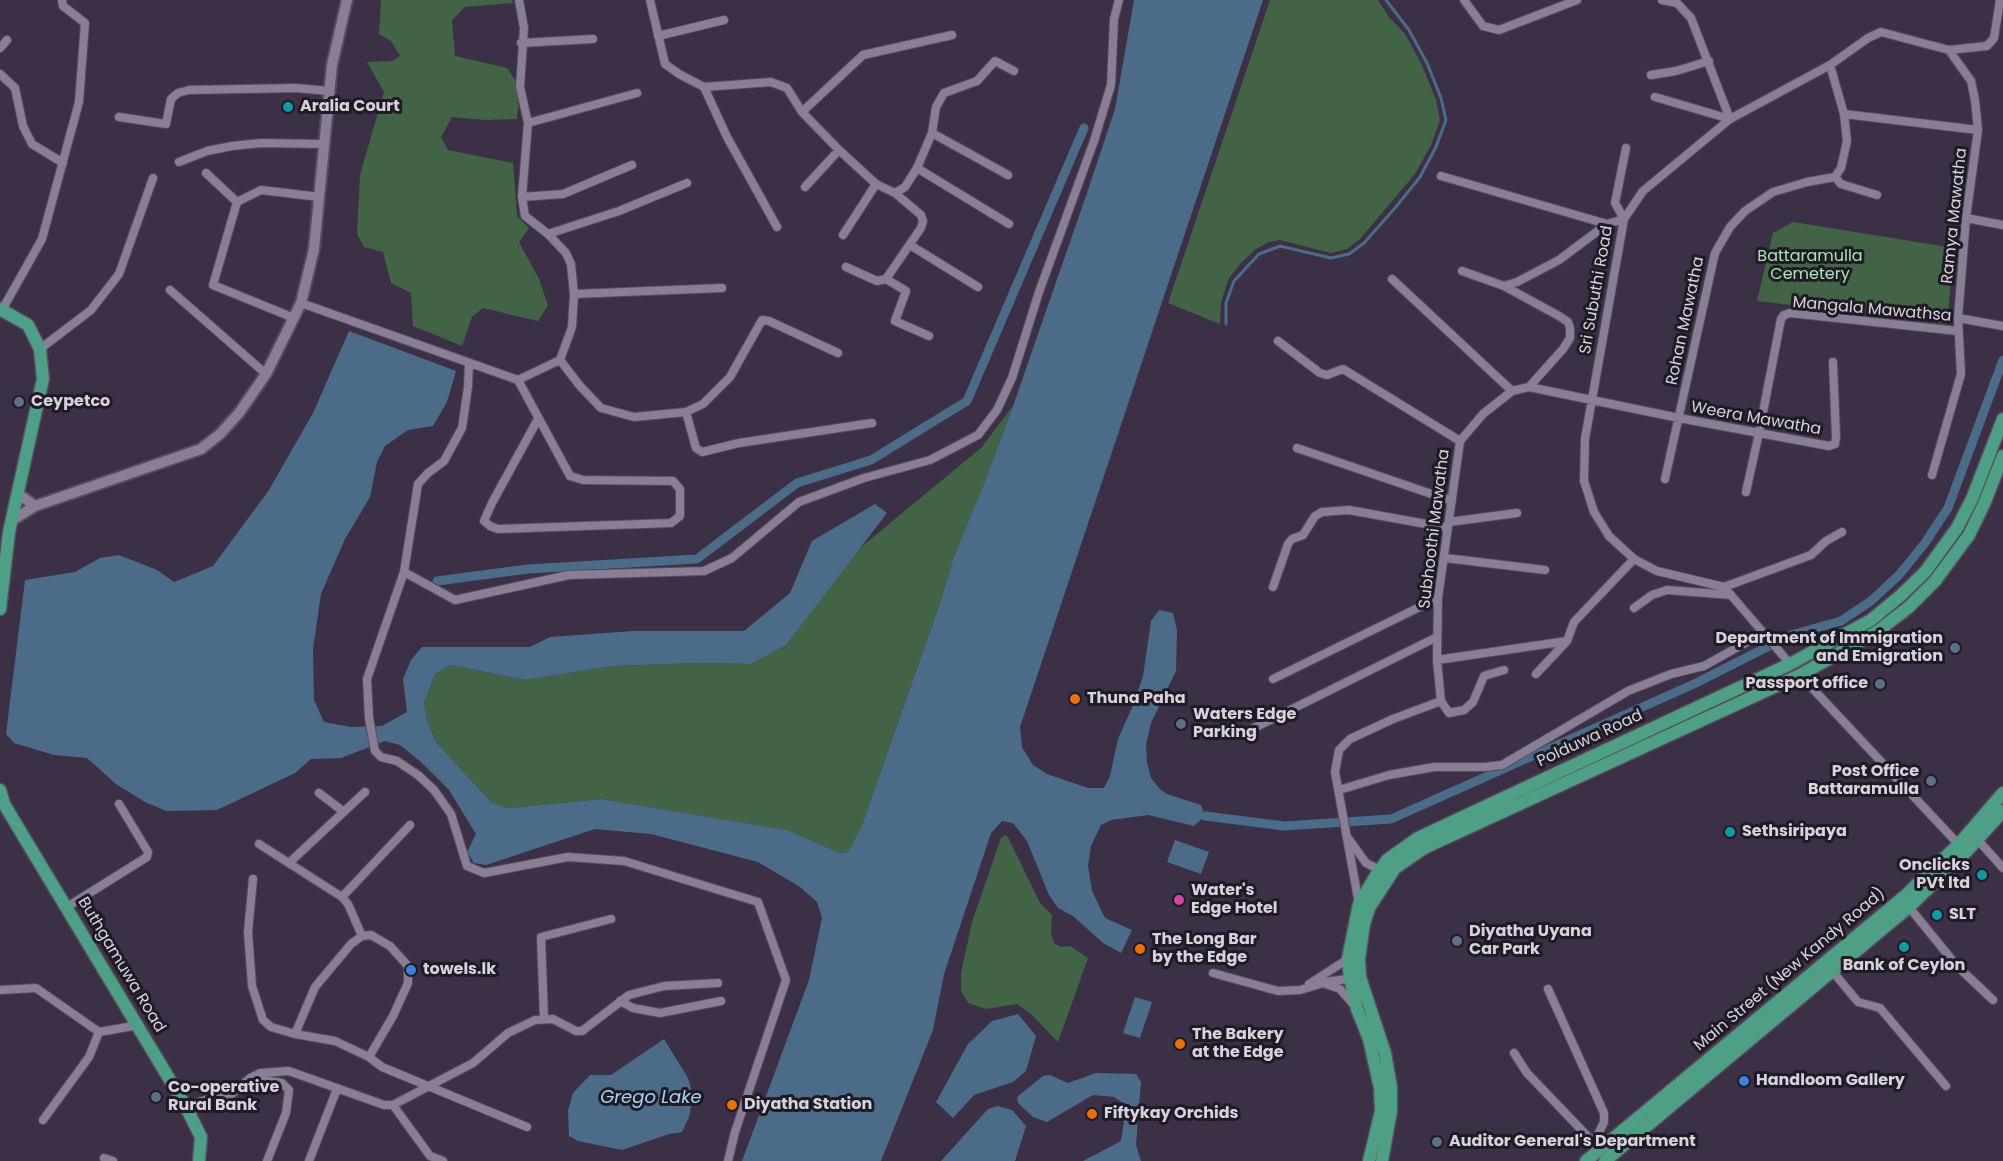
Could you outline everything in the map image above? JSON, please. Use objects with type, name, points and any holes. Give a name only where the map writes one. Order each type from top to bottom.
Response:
[{"type":"main road","points":[[0,609],[7,526],[17,493],[43,379],[40,349],[28,325],[1,310]]},
{"type":"main road","name":"Polduwa Road","points":[[1370,1161],[1381,1111],[1380,1088],[1374,1037],[1348,959],[1359,904],[1379,877],[1485,812],[1790,664],[1871,620],[1925,572],[1957,528],[1972,498],[2003,419]]},
{"type":"main road","name":"Polduwa Road","points":[[1485,812],[1800,675],[1878,631],[1909,607],[1935,580],[1969,535],[2003,456]]},
{"type":"main road","name":"Buthgamuwa Road","points":[[0,790],[4,804],[139,1025],[185,1105],[201,1137],[199,1161]]},
{"type":"main road","name":"Main Street (New Kandy Road)","points":[[1586,1161],[1746,1041],[1909,908],[1962,848],[2003,793]]},
{"type":"main road","name":"Main Street (New Kandy Road)","points":[[1599,1152],[1962,848],[1977,840],[2003,811]]},
{"type":"main road","name":"Polduwa Road","points":[[1379,877],[1364,924],[1355,978],[1357,1009],[1385,1053],[1391,1087],[1391,1111],[1382,1161]]},
{"type":"street","points":[[1,310],[42,239],[79,102],[85,23],[63,6],[62,0]]},
{"type":"street","points":[[7,526],[35,506],[201,449],[220,434],[239,413],[266,374],[301,303],[314,249],[332,65],[347,0]]},
{"type":"street","points":[[301,303],[518,380],[560,360],[572,327],[574,294],[571,264],[566,253],[548,234],[525,216],[522,197],[528,123],[520,87],[521,43],[524,28],[519,0]]},
{"type":"street","points":[[650,0],[665,64],[678,74],[704,87],[771,82],[787,88],[802,112],[838,150],[876,184],[895,193],[921,215],[923,221],[910,245],[886,279],[877,281],[846,267]]},
{"type":"street","points":[[404,572],[455,600],[569,575],[704,571],[732,558],[799,502],[864,478],[930,460],[978,435],[997,410],[1012,378],[1039,292],[1094,141],[1111,85],[1114,19],[1119,0]]},
{"type":"street","points":[[1464,0],[1483,26],[1499,30],[1577,0]]},
{"type":"street","points":[[1662,0],[1677,2],[1691,18],[1730,119]]},
{"type":"street","points":[[1949,50],[1987,46],[1994,38],[2000,0]]},
{"type":"street","points":[[658,36],[724,20]]},
{"type":"street","name":"Sri Subuthi Road","points":[[1724,587],[1657,571],[1634,559],[1609,536],[1594,513],[1584,481],[1585,439],[1590,401],[1624,219],[1643,191],[1730,119],[1830,65],[1868,38],[1881,32],[1949,50]]},
{"type":"street","points":[[802,112],[863,55],[952,35]]},
{"type":"street","points":[[521,43],[593,39]]},
{"type":"street","points":[[0,48],[7,40]]},
{"type":"street","name":"Ramya Mawatha","points":[[1932,475],[1961,374],[1958,318],[1966,218],[1978,130],[1971,81],[1949,50]]},
{"type":"street","points":[[895,193],[904,187],[917,168],[932,133],[936,106],[944,93],[977,81],[995,61],[1014,71]]},
{"type":"street","points":[[1651,75],[1676,71],[1709,61]]},
{"type":"street","points":[[1830,65],[1844,114],[1848,141],[1841,168],[1835,177],[1841,184],[1877,195]]},
{"type":"street","points":[[0,74],[15,88],[22,126],[32,144],[63,163]]},
{"type":"street","points":[[704,87],[727,137],[777,227]]},
{"type":"street","points":[[119,117],[165,123],[171,99],[178,93],[189,90],[296,88],[329,91]]},
{"type":"street","points":[[528,123],[637,93]]},
{"type":"street","points":[[1655,97],[1730,119]]},
{"type":"street","points":[[1844,114],[1978,130]]},
{"type":"street","points":[[932,133],[1008,175]]},
{"type":"street","points":[[179,162],[207,151],[232,146],[261,143],[323,144]]},
{"type":"street","points":[[1504,286],[1517,282],[1559,260],[1607,224],[1624,219],[1616,203],[1626,148]]},
{"type":"street","points":[[805,188],[838,150]]},
{"type":"street","points":[[522,197],[562,194],[632,165]]},
{"type":"street","points":[[917,168],[1009,224]]},
{"type":"street","points":[[206,172],[237,202]]},
{"type":"street","points":[[1442,176],[1607,224]]},
{"type":"street","name":"Rohan Mawatha","points":[[1665,479],[1715,253],[1730,227],[1745,211],[1773,192],[1835,177]]},
{"type":"street","points":[[40,349],[91,310],[119,274],[153,178]]},
{"type":"street","points":[[548,234],[619,211],[687,183]]},
{"type":"street","points":[[843,235],[876,184]]},
{"type":"street","points":[[294,318],[213,285],[237,202],[261,190],[319,197]]},
{"type":"street","points":[[1966,218],[2003,225]]},
{"type":"street","points":[[910,245],[978,287]]},
{"type":"street","points":[[1462,271],[1504,286],[1568,322],[1570,338],[1563,349],[1528,387]]},
{"type":"street","points":[[886,279],[906,291],[896,321],[929,336]]},
{"type":"street","points":[[1392,279],[1512,391]]},
{"type":"street","points":[[574,294],[722,288]]},
{"type":"street","points":[[170,290],[266,374]]},
{"type":"street","name":"Mangala Mawathsa","points":[[1746,492],[1781,319],[1784,315],[1790,313],[1958,331]]},
{"type":"street","points":[[1958,318],[2002,326],[2003,315]]},
{"type":"street","points":[[560,360],[601,408],[634,417],[686,412],[703,404],[730,377],[762,320],[769,321],[838,353]]},
{"type":"street","points":[[1278,341],[1320,373],[1327,375],[1343,369],[1460,441]]},
{"type":"street","name":"Weera Mawatha","points":[[1590,401],[1829,446],[1835,444],[1833,362]]},
{"type":"street","points":[[469,364],[462,428],[444,461],[418,484],[404,572],[367,679],[369,718],[375,752],[381,757],[397,761],[418,775],[434,790],[452,813],[467,866],[484,873],[568,857],[624,861],[758,902],[786,980],[735,1132],[728,1161]]},
{"type":"street","points":[[518,380],[570,477],[583,480],[673,481],[680,489],[680,516],[671,523],[498,528],[490,526],[484,521],[492,502],[538,419]]},
{"type":"street","name":"Subhoothi Mawatha","points":[[1441,701],[1437,660],[1438,598],[1460,441],[1483,414],[1512,391],[1528,387],[1590,401]]},
{"type":"street","points":[[686,412],[696,448],[702,452],[739,443],[872,423]]},
{"type":"street","points":[[1297,448],[1452,501]]},
{"type":"street","points":[[17,493],[35,506]]},
{"type":"street","points":[[1273,587],[1288,544],[1292,539],[1303,535],[1315,516],[1322,512],[1349,510],[1449,525],[1517,513]]},
{"type":"street","points":[[1842,532],[1826,541],[1811,555],[1724,587],[1779,652],[1962,848]]},
{"type":"street","points":[[1445,558],[1545,570]]},
{"type":"street","points":[[1536,674],[1567,641],[1574,622],[1634,559]]},
{"type":"street","points":[[1634,608],[1652,595],[1667,590],[1731,595]]},
{"type":"street","points":[[1273,679],[1438,598]]},
{"type":"street","points":[[1340,790],[1389,775],[1434,767],[1502,765],[1628,691],[1671,674],[1704,666],[1765,636]]},
{"type":"street","points":[[1246,732],[1437,637]]},
{"type":"street","points":[[1437,660],[1567,641]]},
{"type":"street","points":[[1359,904],[1335,772],[1339,750],[1350,739],[1393,719],[1441,701],[1449,713],[1464,710],[1473,702],[1484,676],[1504,670]]},
{"type":"street","points":[[289,863],[364,792]]},
{"type":"street","points":[[319,793],[344,812]]},
{"type":"street","points":[[67,907],[147,857],[148,852],[119,804]]},
{"type":"street","points":[[342,897],[410,825]]},
{"type":"street","points":[[1345,835],[1379,877]]},
{"type":"street","points":[[1977,840],[2003,868]]},
{"type":"street","points":[[259,844],[342,897],[348,904],[362,936]]},
{"type":"street","points":[[253,879],[248,932],[252,986],[263,1020],[271,1027],[335,1041],[369,1057],[382,1067],[527,1127]]},
{"type":"street","points":[[1909,908],[1957,966],[1993,1000]]},
{"type":"street","points":[[544,1018],[541,937],[611,920]]},
{"type":"street","points":[[295,1034],[315,987],[351,944],[362,936],[371,935],[390,946],[408,966],[408,983],[393,1016],[369,1057]]},
{"type":"street","points":[[1300,990],[1348,959]]},
{"type":"street","points":[[1213,972],[1223,977],[1278,991],[1300,990],[1323,983],[1355,978]]},
{"type":"street","points":[[1833,972],[1858,1002],[1880,1008],[1946,1086]]},
{"type":"street","points":[[185,1105],[232,1094],[250,1078],[260,1073],[289,1071],[384,1105],[393,1105],[473,1063],[508,1033],[535,1020],[553,1019],[576,1031],[582,1031],[629,995],[664,986],[718,983]]},
{"type":"street","points":[[1323,983],[1340,989],[1357,1009]]},
{"type":"street","points":[[0,990],[36,988],[99,1032],[139,1025]]},
{"type":"street","points":[[1548,989],[1604,1113],[1599,1152]]},
{"type":"street","points":[[620,1001],[633,1008],[660,1013],[721,1001]]},
{"type":"street","points":[[43,1119],[90,1057],[99,1032]]},
{"type":"street","points":[[1514,1053],[1527,1073],[1599,1152]]},
{"type":"street","points":[[250,1078],[282,1083],[289,1090],[286,1113],[267,1161]]},
{"type":"street","points":[[309,1161],[337,1089]]},
{"type":"street","points":[[393,1105],[430,1156],[443,1161]]},
{"type":"street","points":[[104,1158],[113,1161]]},
{"type":"green space","points":[[381,0],[512,0],[513,3],[465,7],[452,20],[455,56],[507,68],[520,87],[517,119],[486,120],[452,117],[441,137],[448,150],[513,163],[517,216],[529,228],[519,242],[539,279],[548,305],[538,321],[483,308],[472,317],[462,346],[413,326],[411,293],[391,283],[383,252],[364,247],[357,234],[360,175],[384,92],[367,62],[392,61],[400,56],[391,41],[379,34]]},
{"type":"green space","points":[[1270,0],[1378,0],[1389,17],[1405,34],[1422,65],[1436,100],[1440,120],[1431,145],[1415,174],[1360,239],[1347,249],[1331,253],[1280,240],[1269,242],[1256,249],[1229,278],[1221,302],[1220,324],[1168,303]]},
{"type":"green space","name":"Battaramulla Cemetery","points":[[1793,222],[1954,248],[1947,324],[1757,301],[1773,233]]},
{"type":"green space","points":[[1013,406],[953,559],[941,600],[862,825],[848,852],[840,853],[786,830],[602,799],[509,808],[492,803],[435,741],[424,703],[435,674],[449,665],[525,680],[612,666],[751,664],[786,645],[855,552],[981,448]]},
{"type":"green space","points":[[1005,835],[1040,903],[1052,915],[1051,933],[1054,943],[1061,947],[1070,946],[1088,958],[1058,1042],[1030,1013],[1017,1004],[986,1009],[968,1003],[961,991],[961,973],[972,922],[1001,838]]},
{"type":"water","points":[[1134,0],[1263,0],[1020,727],[1022,747],[1033,765],[1047,774],[1088,788],[1104,788],[1110,776],[1118,739],[1143,676],[1151,621],[1159,610],[1173,613],[1177,630],[1176,671],[1151,723],[1146,745],[1147,762],[1151,778],[1160,789],[1167,794],[1201,805],[1205,816],[1194,826],[1148,815],[1111,820],[1101,825],[1091,846],[1088,866],[1092,891],[1105,918],[1132,930],[1121,953],[1103,943],[1073,916],[1058,908],[1049,895],[1027,841],[1013,823],[1002,821],[991,833],[944,974],[933,1030],[881,1161],[742,1161],[809,980],[822,918],[817,902],[800,887],[758,862],[651,834],[595,829],[486,865],[474,863],[467,852],[476,834],[449,790],[400,745],[385,741],[341,758],[311,759],[295,773],[217,810],[166,811],[145,802],[116,784],[87,758],[54,755],[14,743],[6,734],[25,580],[75,572],[100,558],[119,555],[157,570],[174,582],[213,566],[269,490],[313,413],[349,331],[456,371],[447,402],[433,426],[408,430],[385,446],[377,462],[370,497],[345,539],[321,594],[313,649],[314,700],[324,722],[351,727],[382,726],[407,712],[403,679],[411,660],[422,647],[530,647],[550,637],[633,631],[744,631],[790,593],[812,541],[875,504],[887,513],[786,645],[751,664],[612,666],[525,680],[450,665],[435,674],[424,703],[435,741],[492,803],[509,808],[602,799],[787,830],[840,853],[848,852],[862,825],[941,600],[953,559],[1013,406],[1087,193],[1115,109]]},
{"type":"water","points":[[1175,840],[1209,852],[1201,874],[1167,862]]},
{"type":"water","points":[[1135,997],[1152,1002],[1140,1038],[1123,1033]]},
{"type":"water","points":[[1018,1014],[1036,1036],[1026,1071],[1013,1082],[974,1095],[953,1118],[936,1102],[968,1044],[992,1021]]},
{"type":"water","name":"Grego Lake","points":[[664,1039],[688,1078],[693,1096],[689,1117],[682,1132],[669,1134],[622,1150],[578,1141],[569,1136],[568,1111],[573,1093],[590,1075],[611,1075]]},
{"type":"water","points":[[1096,1073],[1136,1074],[1141,1082],[1136,1145],[1141,1161],[1083,1161],[1121,1141],[1125,1115],[1124,1104],[1114,1097],[1093,1095],[1047,1122],[1033,1117],[1018,1103],[1017,1097],[1043,1076],[1050,1075],[1068,1083]]},
{"type":"water","points":[[998,1106],[1012,1110],[1026,1126],[1015,1161],[941,1161],[988,1109]]},
{"type":"waterway","points":[[1226,324],[1226,303],[1234,281],[1259,254],[1280,246],[1331,258],[1349,254],[1364,243],[1395,208],[1420,177],[1436,147],[1446,120],[1441,98],[1427,63],[1409,30],[1386,0]]},
{"type":"waterway","points":[[437,581],[528,569],[697,559],[797,483],[871,460],[967,401],[1084,128]]},
{"type":"waterway","points":[[1205,816],[1284,826],[1391,819],[1694,684],[1791,635],[1841,621],[1871,601],[1899,575],[1925,543],[1948,508],[2003,360]]},
{"type":"place","name":"Aralia Court","points":[[288,107]]},
{"type":"place","name":"Ceypetco","points":[[19,402]]},
{"type":"place","name":"Department of Immigration and Emigration","points":[[1955,648]]},
{"type":"place","name":"Passport office","points":[[1880,684]]},
{"type":"place","name":"Thuna Paha","points":[[1075,699]]},
{"type":"place","name":"Waters Edge Parking","points":[[1181,724]]},
{"type":"place","name":"Post Office Battaramulla","points":[[1931,781]]},
{"type":"place","name":"Sethsiripaya","points":[[1730,832]]},
{"type":"place","name":"Onclicks PVt ltd","points":[[1982,875]]},
{"type":"place","name":"Water's Edge Hotel","points":[[1179,900]]},
{"type":"place","name":"SLT","points":[[1937,915]]},
{"type":"place","name":"Diyatha Uyana Car Park","points":[[1457,941]]},
{"type":"place","name":"Bank of Ceylon","points":[[1904,947]]},
{"type":"place","name":"The Long Bar by the Edge","points":[[1140,949]]},
{"type":"place","name":"towels.lk","points":[[411,970]]},
{"type":"place","name":"The Bakery at the Edge","points":[[1180,1044]]},
{"type":"place","name":"Handloom Gallery","points":[[1744,1081]]},
{"type":"place","name":"Co-operative Rural Bank","points":[[156,1097]]},
{"type":"place","name":"Diyatha Station","points":[[732,1105]]},
{"type":"place","name":"Fiftykay Orchids","points":[[1092,1114]]},
{"type":"place","name":"Auditor General's Department","points":[[1437,1142]]}]
